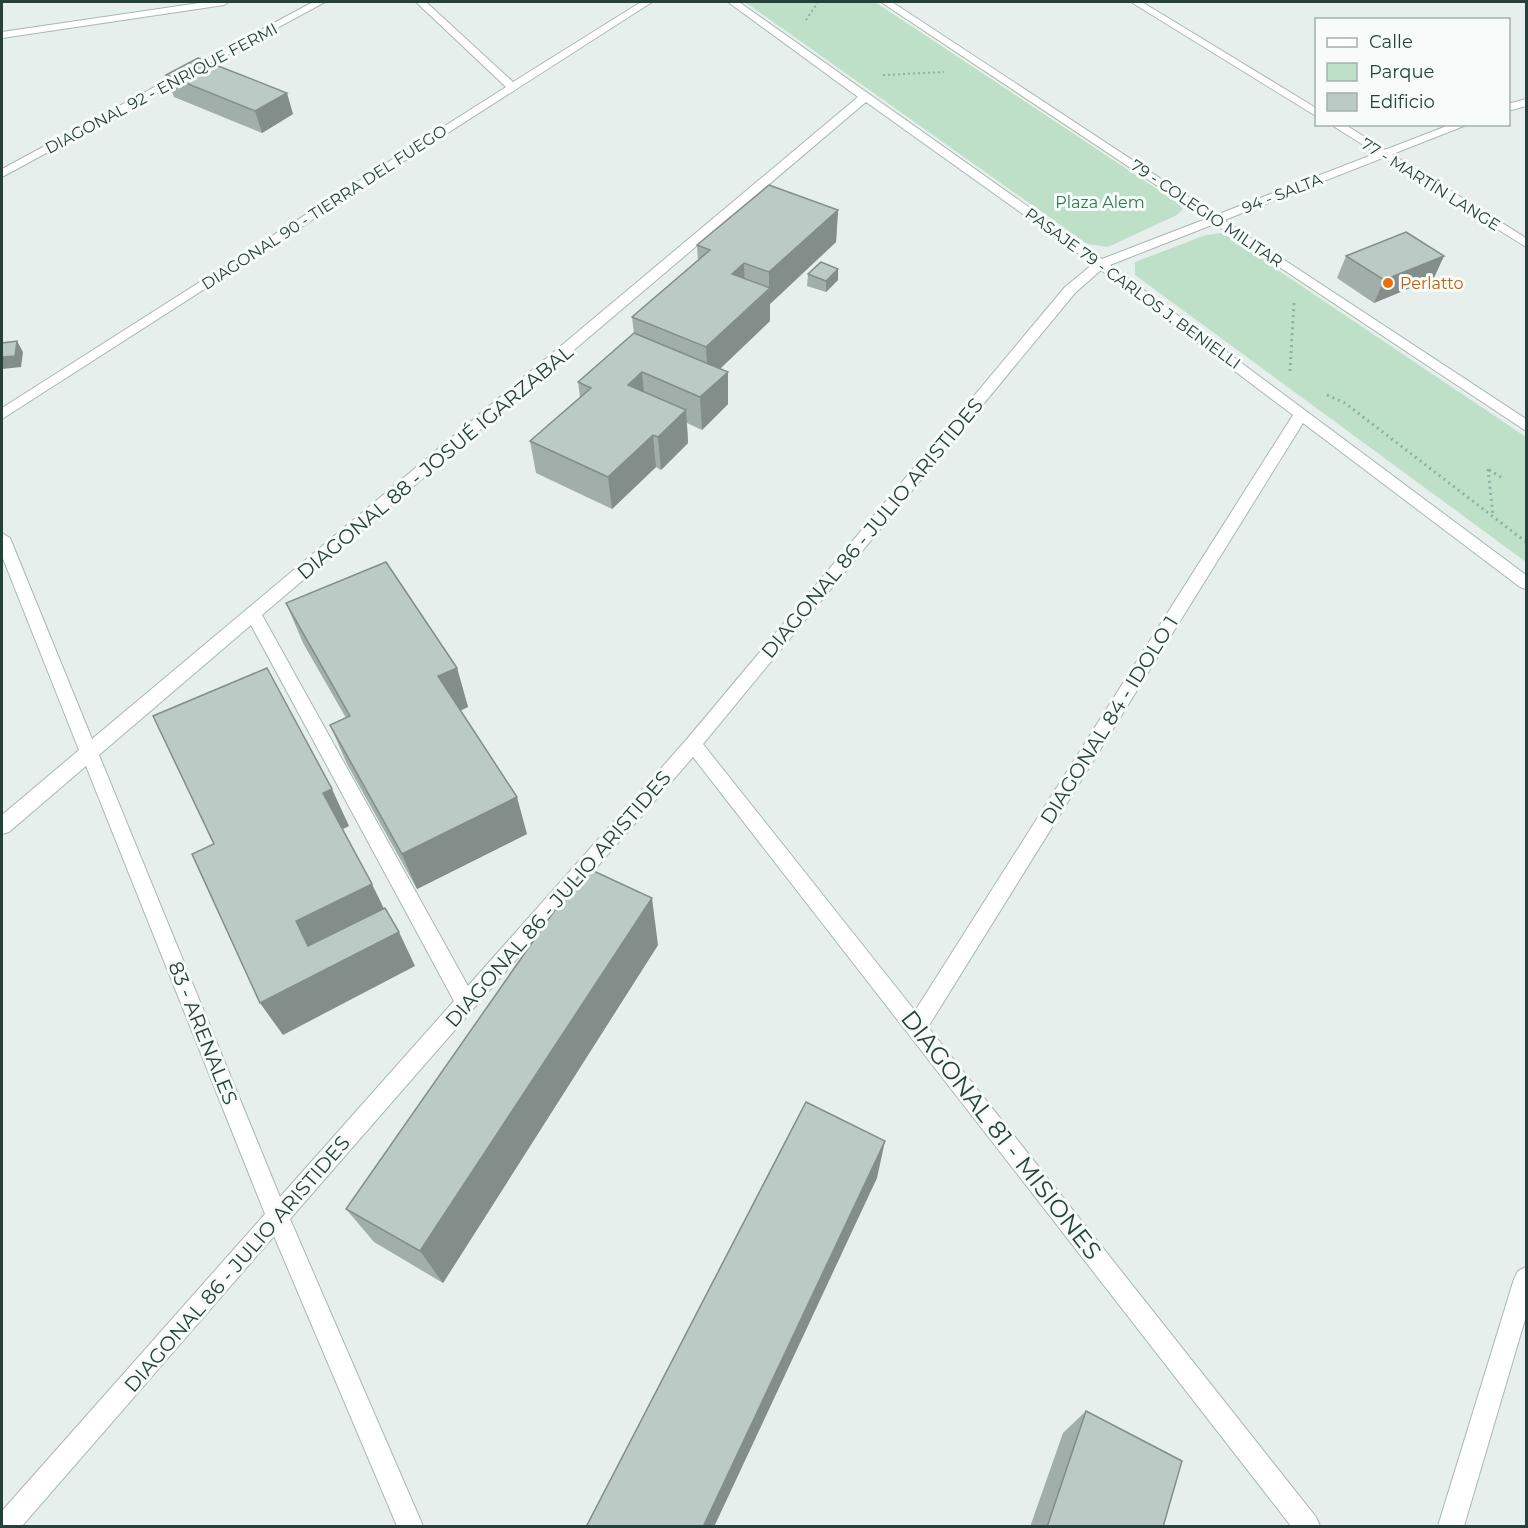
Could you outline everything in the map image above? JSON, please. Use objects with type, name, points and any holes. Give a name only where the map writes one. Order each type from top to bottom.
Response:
[{"type":"street","points":[[2,35],[224,2]]},
{"type":"street","name":"DIAGONAL 92 - ENRIQUE FERMI","points":[[2,174],[320,2]]},
{"type":"street","points":[[421,2],[512,87]]},
{"type":"street","name":"DIAGONAL 90 - TIERRA DEL FUEGO","points":[[2,414],[647,2]]},
{"type":"street","name":"PASAJE 79 - CARLOS J. BENIELLI","points":[[734,2],[1101,264],[1527,583]]},
{"type":"street","name":"79 - COLEGIO MILITAR","points":[[886,2],[1216,218],[1527,426]]},
{"type":"street","points":[[1136,2],[1315,112]]},
{"type":"street","name":"DIAGONAL 88 - JOSUÉ IGARZABAL","points":[[2,826],[866,96]]},
{"type":"street","points":[[1510,108],[1527,102]]},
{"type":"street","name":"77 - MARTÍN LANGE","points":[[1338,126],[1527,243]]},
{"type":"street","name":"94 - SALTA","points":[[1101,264],[1459,126]]},
{"type":"street","name":"DIAGONAL 86 - JULIO ARISTIDES","points":[[5,1527],[693,744],[1070,290],[1101,264]]},
{"type":"street","name":"DIAGONAL 84 - IDOLO 1","points":[[917,1026],[1301,414]]},
{"type":"street","name":"83 - ARENALES","points":[[2,538],[278,1218],[410,1527]]},
{"type":"street","points":[[254,615],[466,1002]]},
{"type":"street","name":"DIAGONAL 81 - MISIONES","points":[[693,744],[917,1026],[1307,1527]]},
{"type":"street","points":[[1451,1527],[1527,1279]]},
{"type":"path","points":[[806,21],[818,2]]},
{"type":"path","points":[[840,77],[992,70]]},
{"type":"path","points":[[1290,373],[1295,273]]},
{"type":"path","points":[[1325,394],[1345,403],[1527,542]]},
{"type":"path","points":[[1493,515],[1488,469],[1504,479]]},
{"type":"green space","name":"Plaza Alem","points":[[745,2],[875,2],[1178,203],[1183,209],[1177,215],[1108,247],[1087,244]]},
{"type":"green space","name":"Plaza Alem","points":[[1223,233],[1526,437],[1526,562],[1135,275],[1135,262],[1206,235]]},
{"type":"building","points":[[198,58],[287,93],[255,111],[166,75]]},
{"type":"building","points":[[769,185],[838,210],[769,272],[744,263],[732,274],[770,288],[706,347],[632,317],[710,250],[697,245]]},
{"type":"building","points":[[1406,232],[1444,256],[1384,280],[1346,256]]},
{"type":"building","points":[[821,262],[838,269],[826,281],[808,274]]},
{"type":"building","points":[[634,333],[728,372],[700,397],[642,372],[628,385],[686,410],[658,437],[653,435],[608,477],[530,441],[591,388],[578,382]]},
{"type":"building","points":[[17,341],[15,356],[2,357],[2,343]]},
{"type":"building","points":[[386,562],[457,668],[438,676],[517,797],[402,854],[330,725],[350,716],[286,603]]},
{"type":"building","points":[[267,668],[332,789],[323,793],[372,884],[296,921],[308,946],[385,908],[399,932],[260,1003],[192,854],[214,844],[153,716]]},
{"type":"building","points":[[585,867],[652,898],[420,1251],[346,1209]]},
{"type":"building","points":[[806,1102],[885,1141],[703,1527],[586,1527]]},
{"type":"building","points":[[1086,1411],[1182,1461],[1163,1527],[1047,1527]]},
{"type":"place","name":"Perlatto","points":[[1388,283]]}]
